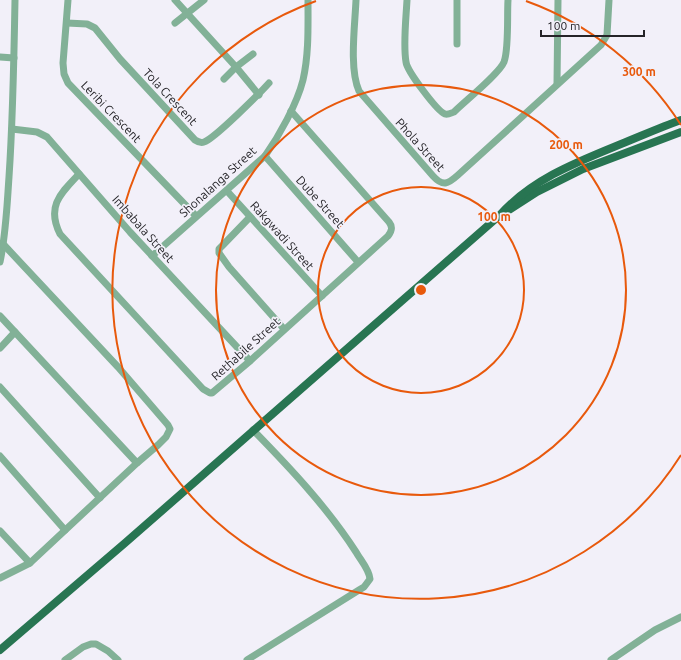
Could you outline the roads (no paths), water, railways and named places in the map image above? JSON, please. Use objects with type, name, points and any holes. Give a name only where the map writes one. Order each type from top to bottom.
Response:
[{"type":"main road","points":[[0,650],[125,543],[500,215],[512,202],[532,187],[568,166],[681,120]]},
{"type":"main road","points":[[500,215],[512,209],[537,192],[583,169],[681,132]]},
{"type":"main road","points":[[672,136],[681,140]]},
{"type":"street","points":[[0,262],[4,245],[12,129],[15,0]]},
{"type":"street","name":"Leribi Crescent","points":[[68,0],[63,64],[64,74],[68,82],[196,216]]},
{"type":"street","points":[[175,0],[236,67],[259,95]]},
{"type":"street","points":[[175,24],[204,0]]},
{"type":"street","name":"Shonalanga Street","points":[[152,256],[196,216],[227,191],[264,156],[291,111],[300,91],[306,62],[308,0]]},
{"type":"street","name":"Phola Street","points":[[356,0],[353,67],[355,83],[359,91],[370,105],[440,182],[445,184],[452,181],[594,52],[604,41],[608,28],[609,0]]},
{"type":"street","points":[[407,0],[405,59],[408,70],[436,106],[443,113],[448,114],[454,112],[485,84],[502,65],[506,52],[508,0]]},
{"type":"street","points":[[457,0],[457,44]]},
{"type":"street","points":[[557,84],[558,0]]},
{"type":"street","name":"Tola Crescent","points":[[67,23],[87,24],[95,28],[120,59],[195,140],[199,142],[203,143],[217,133],[259,95],[269,83]]},
{"type":"street","points":[[224,79],[236,67],[253,54]]},
{"type":"street","points":[[0,57],[14,58]]},
{"type":"street","name":"Rethabile Street","points":[[79,174],[58,198],[55,219],[56,226],[60,234],[198,384],[207,392],[214,392],[388,236],[392,230],[391,226],[291,111]]},
{"type":"street","name":"Imbabala Street","points":[[12,129],[43,134],[152,256],[250,361]]},
{"type":"street","name":"Dube Street","points":[[264,156],[358,262]]},
{"type":"street","name":"Rakgwadi Street","points":[[227,191],[322,296]]},
{"type":"street","points":[[250,217],[219,249],[218,253],[284,329]]},
{"type":"street","points":[[0,578],[30,562],[166,437],[170,431],[170,427],[118,367],[4,245]]},
{"type":"street","points":[[0,316],[137,463]]},
{"type":"street","points":[[0,348],[15,332]]},
{"type":"street","points":[[0,387],[100,498]]},
{"type":"street","points":[[247,660],[364,587],[370,579],[366,568],[331,515],[277,454],[253,430]]},
{"type":"street","points":[[0,456],[65,530]]},
{"type":"street","points":[[0,531],[30,562]]},
{"type":"street","points":[[611,660],[655,630],[681,617]]},
{"type":"street","points":[[65,660],[83,647],[96,644],[108,651],[118,660]]}]
